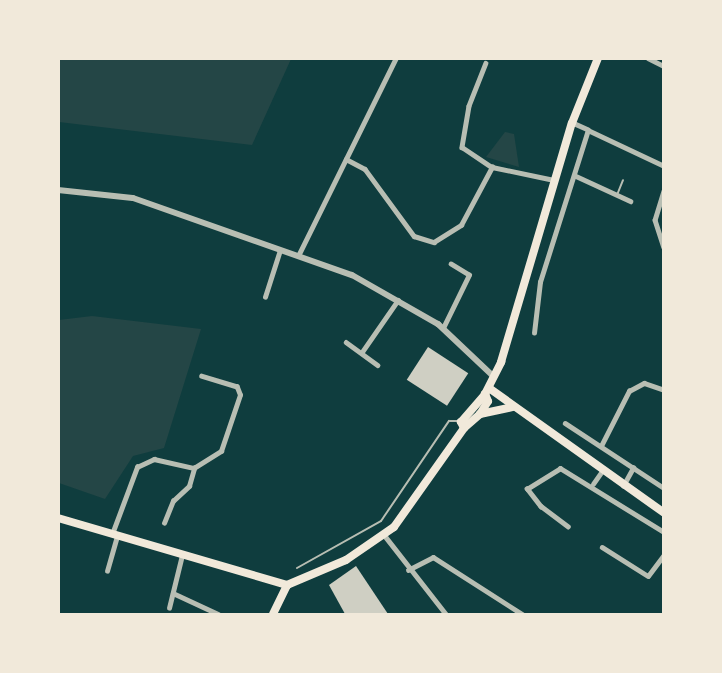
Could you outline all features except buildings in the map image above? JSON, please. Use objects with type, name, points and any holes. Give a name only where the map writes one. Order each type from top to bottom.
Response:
[{"type":"main road","points":[[273,615],[287,585],[385,536],[487,391],[494,377],[572,123],[598,58]]},
{"type":"main road","points":[[487,391],[663,513]]},
{"type":"main road","points":[[480,414],[488,401],[487,391]]},
{"type":"main road","points":[[462,425],[480,414],[513,407]]},
{"type":"main road","points":[[58,518],[287,585]]},
{"type":"street","points":[[298,256],[396,58]]},
{"type":"street","points":[[648,58],[663,66]]},
{"type":"street","points":[[486,63],[469,106],[462,147],[492,167],[554,180]]},
{"type":"street","points":[[572,123],[663,166]]},
{"type":"street","points":[[534,333],[546,263],[576,176],[588,130]]},
{"type":"street","points":[[346,159],[365,169],[414,236],[434,242],[461,225],[492,167]]},
{"type":"street","points":[[576,176],[630,201]]},
{"type":"street","points":[[58,190],[133,198],[352,275],[443,328],[494,377]]},
{"type":"street","points":[[663,190],[655,220],[663,247]]},
{"type":"street","points":[[265,297],[280,250]]},
{"type":"street","points":[[531,258],[546,263]]},
{"type":"street","points":[[443,328],[469,274],[451,264]]},
{"type":"street","points":[[362,352],[398,300]]},
{"type":"street","points":[[346,342],[378,365]]},
{"type":"street","points":[[164,523],[173,501],[189,486],[194,468],[221,450],[240,395],[237,387],[202,376]]},
{"type":"street","points":[[601,446],[629,391],[644,383],[663,390]]},
{"type":"street","points":[[565,423],[663,488]]},
{"type":"street","points":[[107,571],[115,534],[137,467],[154,459],[194,468]]},
{"type":"street","points":[[568,527],[541,507],[527,489],[566,468],[663,532]]},
{"type":"street","points":[[623,486],[633,468]]},
{"type":"street","points":[[593,484],[602,471]]},
{"type":"street","points":[[385,536],[408,570],[446,615]]},
{"type":"street","points":[[602,547],[648,576],[663,555]]},
{"type":"street","points":[[169,608],[182,555]]},
{"type":"street","points":[[408,570],[433,557],[522,615]]},
{"type":"street","points":[[173,593],[218,615]]},
{"type":"lane","points":[[617,195],[623,180]]},
{"type":"lane","points":[[297,568],[385,518],[452,419],[462,425]]},
{"type":"shaded area","points":[[59,58],[291,59],[252,145],[59,122]]},
{"type":"shaded area","points":[[505,132],[514,134],[519,167],[486,157]]},
{"type":"shaded area","points":[[92,316],[201,329],[164,448],[133,456],[105,499],[59,483],[59,320]]}]
